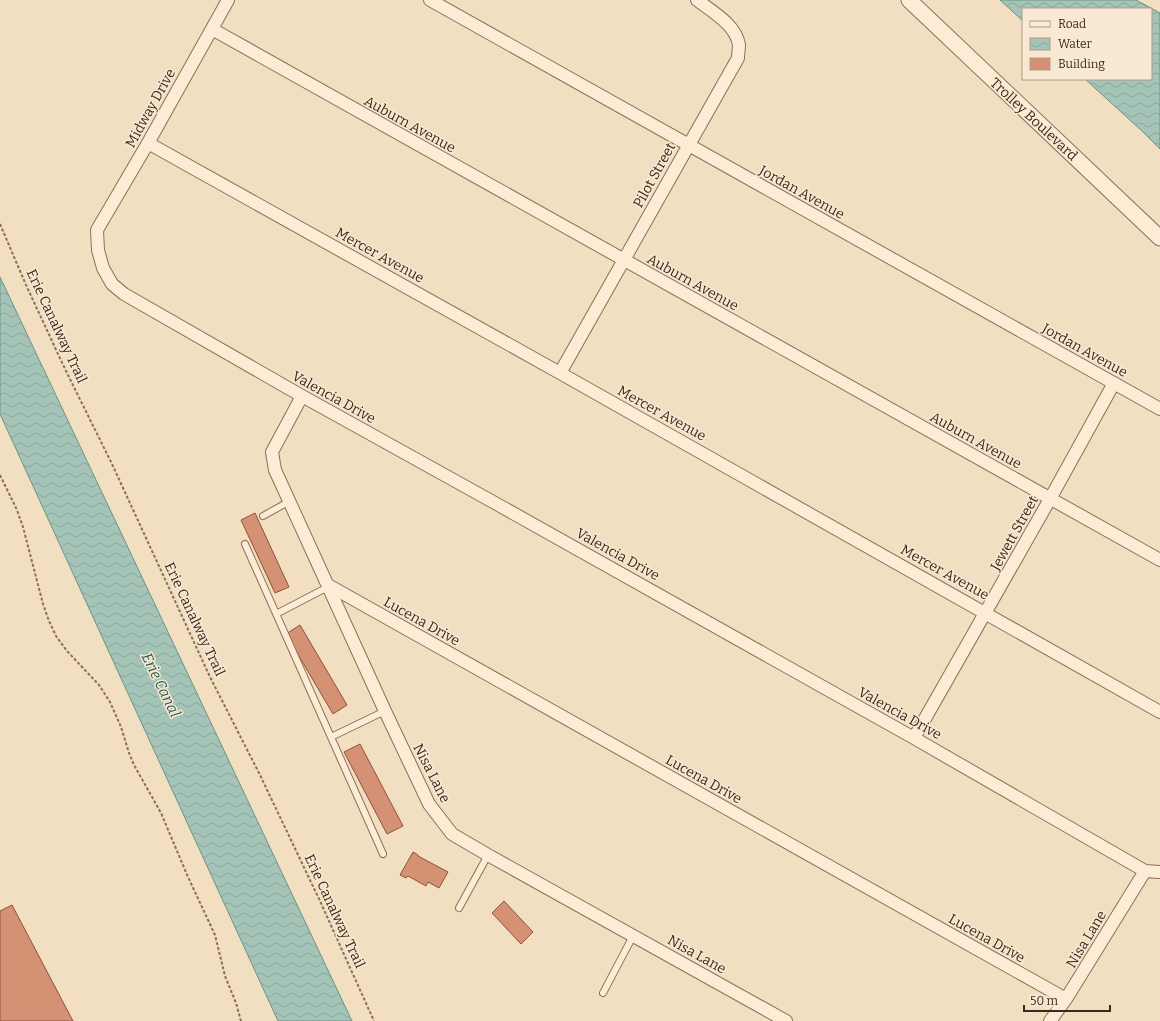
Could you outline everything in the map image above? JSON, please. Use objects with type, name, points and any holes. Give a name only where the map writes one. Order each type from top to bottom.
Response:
[{"type":"street","name":"Midway Drive","points":[[97,230],[148,143],[228,0]]},
{"type":"street","name":"Jordan Avenue","points":[[430,0],[1160,409]]},
{"type":"street","name":"Pilot Street","points":[[560,372],[738,58],[739,47],[736,35],[730,27],[698,0]]},
{"type":"street","name":"Trolley Boulevard","points":[[909,0],[1160,238]]},
{"type":"street","name":"Auburn Avenue","points":[[212,30],[1160,560]]},
{"type":"street","name":"Mercer Avenue","points":[[148,143],[560,372],[1160,712]]},
{"type":"street","name":"Valencia Drive","points":[[97,230],[98,250],[103,268],[112,284],[124,294],[302,396],[496,502],[914,738],[1145,871],[1160,872]]},
{"type":"street","name":"Jewett Street","points":[[914,738],[986,613],[1114,383]]},
{"type":"street","name":"Nisa Lane","points":[[302,396],[272,452],[276,470],[429,804],[452,834],[786,1021]]},
{"type":"street","name":"Lucena Drive","points":[[328,586],[1066,999]]},
{"type":"street","name":"Nisa Lane","points":[[1050,1021],[1066,999],[1145,871]]},
{"type":"lane","points":[[263,516],[290,501]]},
{"type":"lane","points":[[245,544],[383,854]]},
{"type":"lane","points":[[276,614],[328,586]]},
{"type":"lane","points":[[331,737],[385,710]]},
{"type":"lane","points":[[459,908],[488,855]]},
{"type":"lane","points":[[603,993],[633,936]]},
{"type":"path","name":"Erie Canalway Trail","points":[[0,224],[26,285],[116,471],[210,677],[260,775],[317,894],[374,1021]]},
{"type":"path","points":[[0,475],[17,510],[23,527],[43,604],[49,621],[56,636],[67,651],[99,685],[110,702],[121,727],[134,765],[161,813],[188,877],[215,935],[225,976],[236,1003],[241,1021]]},
{"type":"water","points":[[1000,0],[1136,0],[1151,8],[1022,8],[1022,20]]},
{"type":"water","points":[[1152,9],[1160,13],[1160,149],[1086,80],[1152,80]]},
{"type":"water","name":"Erie Canal","points":[[0,277],[352,1021],[278,1021],[0,414]]},
{"type":"building","points":[[255,513],[289,587],[275,593],[241,520]]},
{"type":"building","points":[[300,625],[347,705],[333,714],[286,634]]},
{"type":"building","points":[[360,744],[403,826],[387,834],[344,752]]},
{"type":"building","points":[[413,852],[448,872],[439,888],[428,882],[426,886],[408,876],[406,878],[400,875]]},
{"type":"building","points":[[504,901],[533,932],[521,944],[492,913]]},
{"type":"building","points":[[12,905],[73,1021],[0,1021],[0,911]]}]
